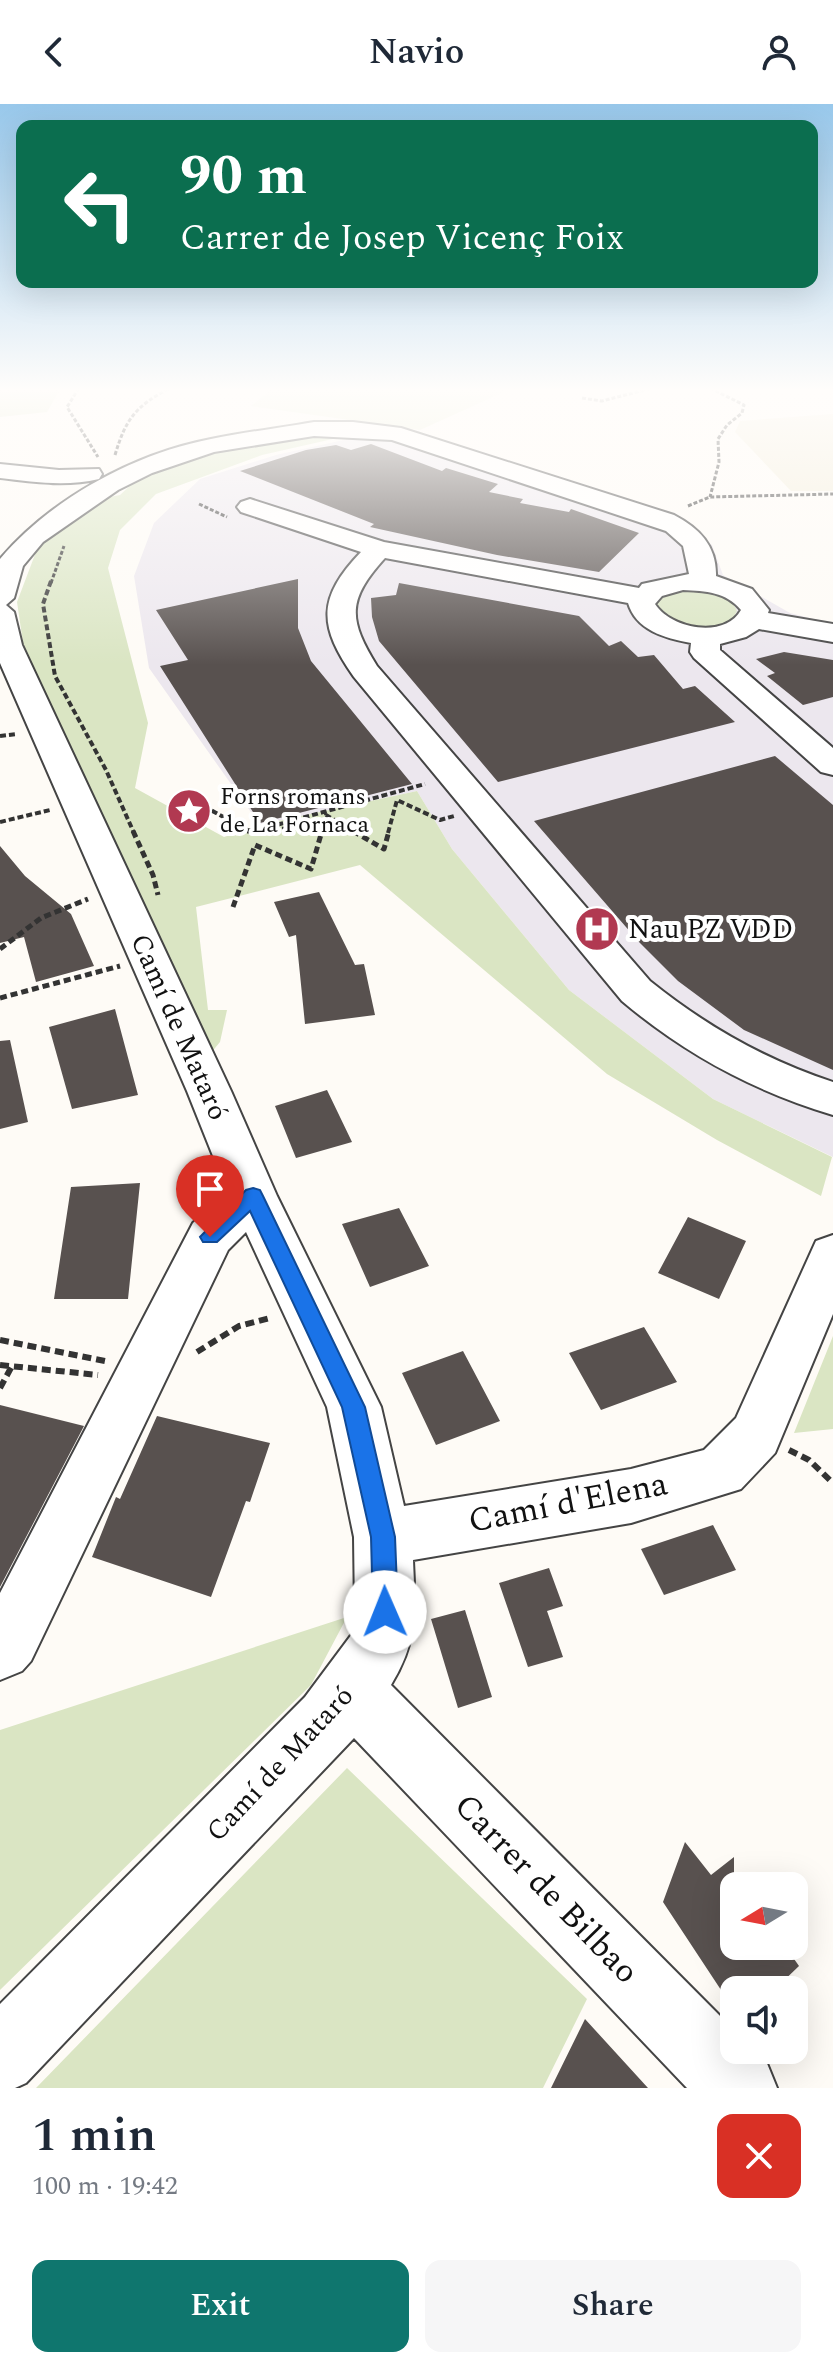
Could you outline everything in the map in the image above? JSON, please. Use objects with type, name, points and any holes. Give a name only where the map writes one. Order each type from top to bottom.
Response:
[{"type":"street","points":[[0,598],[10,564],[34,536],[71,510],[92,481]]},
{"type":"street","points":[[542,481],[665,520],[691,536],[700,548],[704,561],[702,582]]},
{"type":"street","points":[[250,507],[379,549],[643,597],[666,584],[702,582],[721,585],[745,596],[755,610],[754,619],[745,627],[725,634],[684,633],[654,622],[644,613],[641,604],[643,597]]},
{"type":"street","points":[[379,549],[347,584],[339,607],[343,637],[365,671],[636,991],[674,1024],[731,1059],[833,1099]]},
{"type":"street","name":"Camí de Mataró","points":[[0,612],[7,645],[253,1196],[354,1407],[383,1537],[385,1612],[381,1644],[352,1690],[328,1720],[0,2057]]},
{"type":"street","points":[[754,619],[833,633]]},
{"type":"street","points":[[706,635],[705,652],[833,765]]},
{"type":"street","points":[[0,1649],[9,1639],[210,1237],[253,1196]]},
{"type":"street","name":"Camí d'Elena","points":[[383,1537],[631,1496],[721,1471],[756,1435],[833,1255]]},
{"type":"street","name":"Carrer de Bilbao","points":[[352,1690],[739,2088]]},
{"type":"path","points":[[714,481],[710,497],[833,494]]},
{"type":"path","points":[[71,539],[61,549],[43,604],[55,676],[106,770],[153,875],[160,904]]},
{"type":"path","points":[[0,736],[10,736]]},
{"type":"path","points":[[251,832],[455,776]]},
{"type":"path","points":[[233,907],[255,845],[311,869],[326,815],[384,849],[397,800],[440,820],[482,809]]},
{"type":"path","points":[[196,802],[251,832],[323,826]]},
{"type":"path","points":[[0,949],[32,921],[68,903],[95,897]]},
{"type":"path","points":[[0,998],[149,959]]},
{"type":"path","points":[[0,1340],[142,1374]]},
{"type":"path","points":[[0,1365],[142,1374]]},
{"type":"path","points":[[0,1388],[12,1366]]},
{"type":"shaded area","points":[[198,481],[566,481],[682,518],[712,545],[723,575],[790,613],[833,624],[833,1157],[713,1099],[569,990],[452,849],[417,791],[260,825],[149,668],[134,576],[154,523]]},
{"type":"shaded area","points":[[781,481],[833,481],[833,491],[791,491]]},
{"type":"green space","points":[[192,481],[156,494],[120,530],[108,568],[148,723],[135,788],[224,837],[260,825],[417,791],[452,849],[569,990],[713,1099],[832,1157],[821,1196],[717,1140],[607,1074],[360,865],[196,907],[208,1010],[227,1010],[220,1042],[210,1054],[27,670],[17,602],[42,536],[89,501],[120,495],[134,482]]},
{"type":"green space","points":[[686,589],[723,595],[737,611],[731,620],[710,629],[673,621],[656,606],[658,599],[667,593]]},
{"type":"green space","points":[[833,1336],[833,1429],[794,1433]]},
{"type":"green space","points":[[347,1617],[311,1685],[0,1990],[0,1730]]},
{"type":"green space","points":[[347,1768],[587,1999],[543,2088],[36,2088]]},
{"type":"building","points":[[264,481],[487,481],[498,484],[489,492],[523,499],[520,503],[569,512],[571,509],[639,533],[599,572],[497,555],[370,527],[374,524]]},
{"type":"building","points":[[298,579],[298,628],[311,661],[412,784],[260,823],[160,666],[188,660],[156,610]]},
{"type":"building","points":[[399,583],[579,616],[609,646],[621,641],[638,657],[654,655],[683,689],[695,686],[735,722],[498,782],[379,641],[372,617],[371,598],[396,595]]},
{"type":"building","points":[[784,652],[833,660],[833,697],[803,705],[767,676],[775,673],[756,659]]},
{"type":"building","points":[[775,756],[833,805],[833,1070],[744,1030],[678,981],[639,942],[534,821]]},
{"type":"building","points":[[0,846],[25,876],[71,914],[94,966],[36,982],[24,937],[0,943]]},
{"type":"building","points":[[319,892],[355,965],[364,964],[375,1015],[305,1024],[296,935],[289,937],[274,902]]},
{"type":"building","points":[[115,1009],[138,1095],[72,1109],[49,1027]]},
{"type":"building","points":[[10,1040],[28,1122],[0,1129],[0,1041]]},
{"type":"building","points":[[327,1090],[352,1142],[296,1158],[275,1106]]},
{"type":"building","points":[[140,1183],[128,1299],[54,1299],[71,1187]]},
{"type":"building","points":[[399,1208],[429,1266],[370,1287],[342,1224]]},
{"type":"building","points":[[688,1217],[746,1241],[719,1299],[658,1273]]},
{"type":"building","points":[[644,1327],[677,1382],[601,1410],[569,1353]]},
{"type":"building","points":[[463,1351],[500,1421],[436,1445],[402,1373]]},
{"type":"building","points":[[0,1405],[84,1426],[0,1587]]},
{"type":"building","points":[[157,1416],[270,1443],[250,1502],[246,1501],[211,1597],[92,1557],[116,1497],[120,1499]]},
{"type":"building","points":[[713,1525],[736,1570],[664,1595],[641,1549]]},
{"type":"building","points":[[549,1568],[563,1606],[547,1611],[563,1657],[528,1667],[499,1583]]},
{"type":"building","points":[[465,1610],[492,1697],[458,1708],[431,1619]]},
{"type":"building","points":[[685,1842],[711,1875],[734,1857],[734,1872],[720,1872],[720,1960],[795,1960],[799,1966],[789,1976],[720,1976],[720,1988],[663,1902]]},
{"type":"building","points":[[585,2019],[648,2088],[551,2088]]},
{"type":"place","name":"Forns romans de La Fornaca","points":[[189,811]]},
{"type":"place","name":"Nau PZ VDD","points":[[597,929]]},
{"type":"route","points":[[210,1237],[253,1196],[354,1407],[383,1537],[385,1612]]}]
